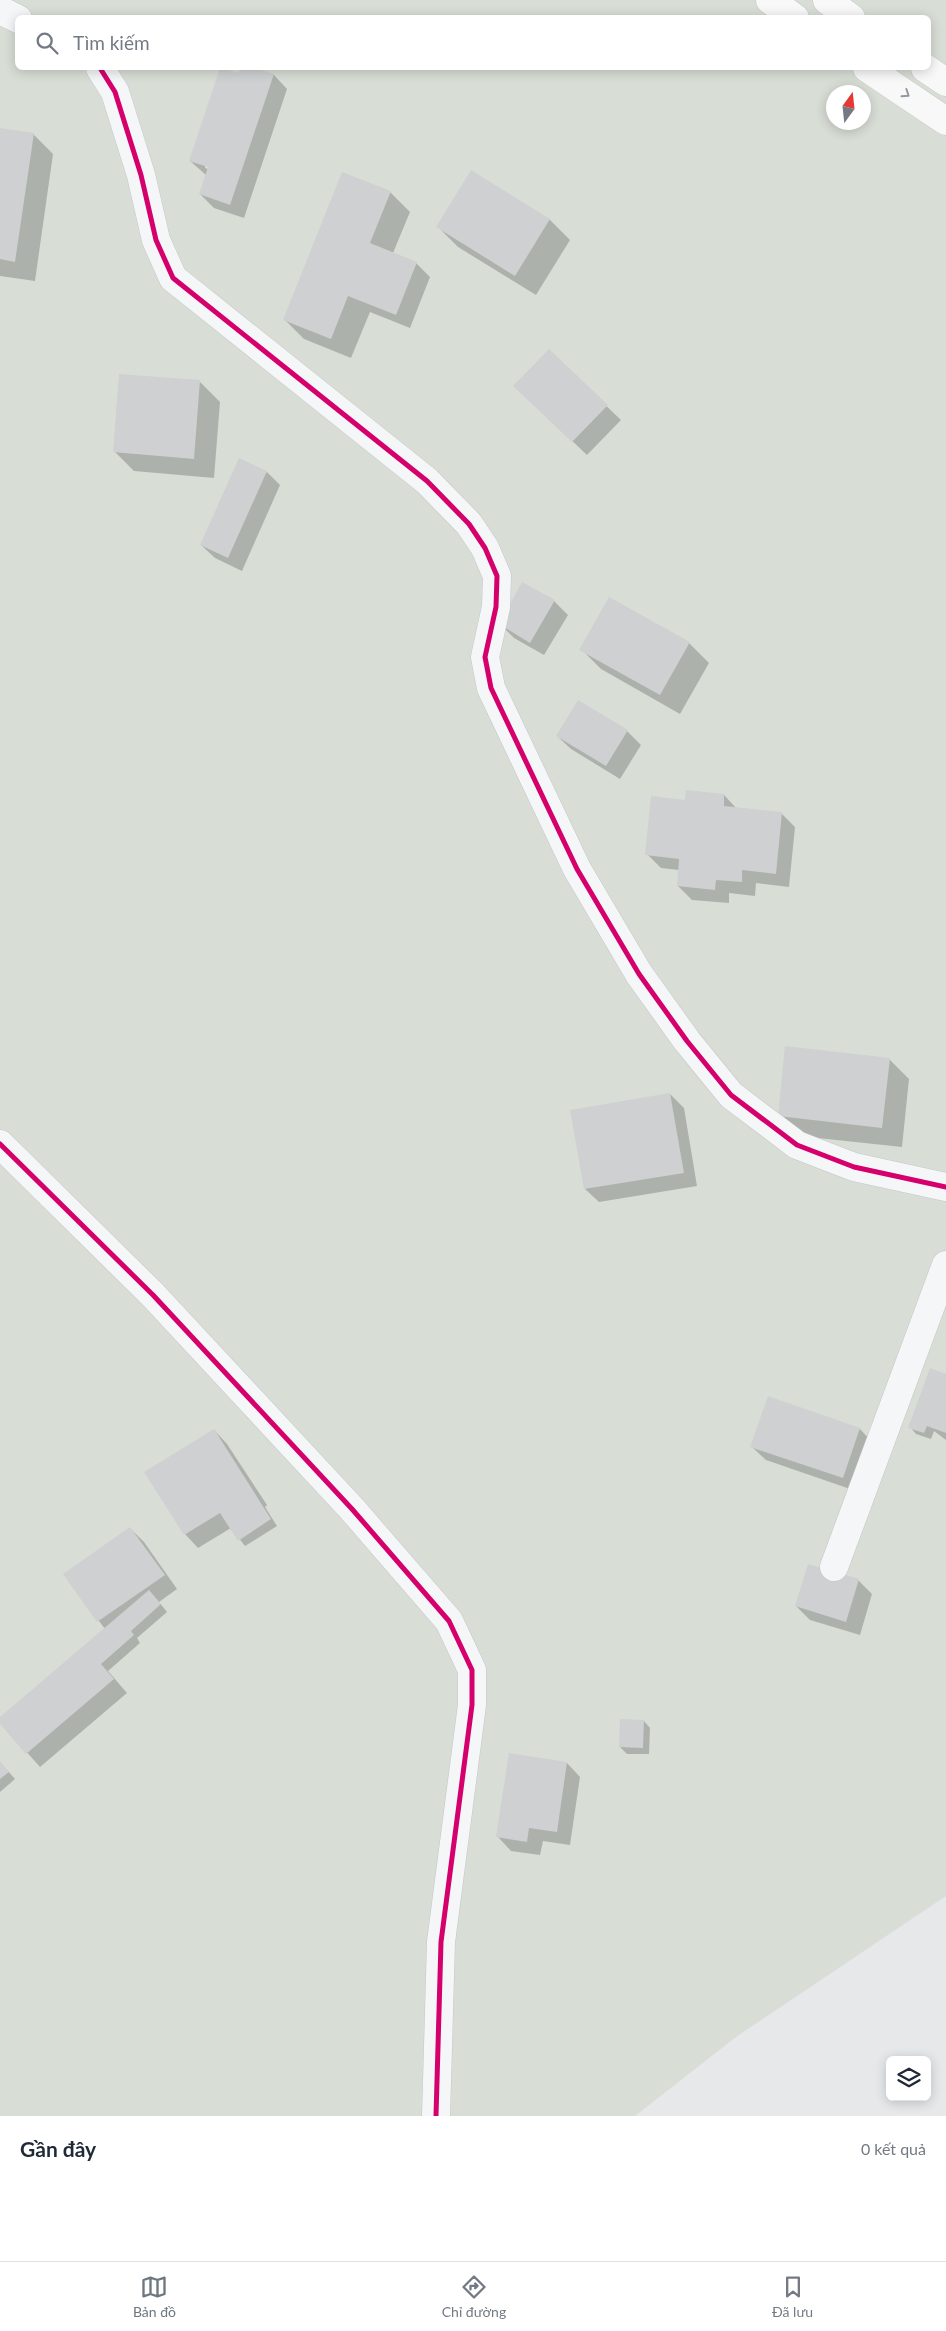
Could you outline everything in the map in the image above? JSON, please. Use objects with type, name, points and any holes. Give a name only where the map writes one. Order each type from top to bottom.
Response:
[{"type":"main road","points":[[770,0],[791,15]]},
{"type":"main road","points":[[827,0],[847,15]]},
{"type":"main road","points":[[870,70],[946,121]]},
{"type":"main road","points":[[928,70],[946,82]]},
{"type":"street","points":[[0,10],[15,18]]},
{"type":"street","points":[[101,70],[114,92],[141,175],[156,240],[174,278],[427,481],[469,524],[485,548],[497,576],[496,607],[485,657],[491,688],[577,869],[640,974],[687,1041],[731,1095],[797,1145],[854,1168],[946,1187]]},
{"type":"street","points":[[0,1144],[153,1295],[352,1509],[449,1621],[472,1670],[472,1705],[441,1942],[436,2116]]},
{"type":"street","points":[[834,1567],[946,1265]]},
{"type":"shaded area","points":[[0,0],[946,0],[946,1896],[736,2037],[635,2116],[0,2116]]},
{"type":"building","points":[[219,70],[239,73],[240,70],[261,70],[274,74],[230,205],[199,194],[208,167],[189,161]]},
{"type":"building","points":[[0,128],[34,133],[15,262],[0,259]]},
{"type":"building","points":[[471,170],[550,219],[515,276],[436,227]]},
{"type":"building","points":[[342,172],[391,191],[370,243],[417,262],[396,315],[348,296],[331,339],[283,320]]},
{"type":"building","points":[[549,349],[608,405],[572,442],[513,386]]},
{"type":"building","points":[[119,374],[200,380],[194,459],[113,452]]},
{"type":"building","points":[[239,458],[267,471],[228,558],[200,545]]},
{"type":"building","points":[[522,582],[555,600],[530,643],[499,624]]},
{"type":"building","points":[[609,597],[690,642],[660,695],[579,650]]},
{"type":"building","points":[[578,700],[628,730],[606,766],[556,736]]},
{"type":"building","points":[[686,790],[724,794],[724,806],[782,812],[776,874],[742,870],[742,882],[716,880],[715,890],[677,886],[679,859],[645,855],[651,796],[685,800]]},
{"type":"building","points":[[785,1046],[890,1058],[882,1128],[778,1116]]},
{"type":"building","points":[[670,1093],[684,1173],[584,1189],[570,1110]]},
{"type":"building","points":[[930,1368],[946,1374],[946,1433],[927,1426],[924,1433],[908,1428]]},
{"type":"building","points":[[768,1396],[860,1428],[843,1478],[750,1447]]},
{"type":"building","points":[[214,1429],[271,1519],[238,1541],[220,1513],[184,1535],[144,1472]]},
{"type":"building","points":[[130,1527],[165,1575],[97,1622],[63,1574]]},
{"type":"building","points":[[808,1564],[859,1579],[846,1622],[795,1606]]},
{"type":"building","points":[[149,1590],[161,1604],[131,1631],[134,1635],[101,1664],[114,1679],[26,1754],[0,1724],[0,1717]]},
{"type":"building","points":[[620,1719],[644,1720],[643,1748],[619,1747]]},
{"type":"building","points":[[509,1753],[567,1762],[557,1832],[529,1828],[527,1842],[496,1837]]},
{"type":"building","points":[[0,1761],[9,1772],[0,1779]]},
{"type":"cycle path","points":[[101,70],[115,92],[141,175],[156,240],[173,278],[427,481],[469,524],[485,548],[497,576],[496,607],[485,657],[491,688],[577,869],[639,974],[687,1041],[731,1095],[797,1145],[854,1167],[946,1187]]},
{"type":"cycle path","points":[[0,1144],[153,1295],[352,1509],[449,1621],[472,1670],[472,1705],[441,1942],[436,2116]]}]
